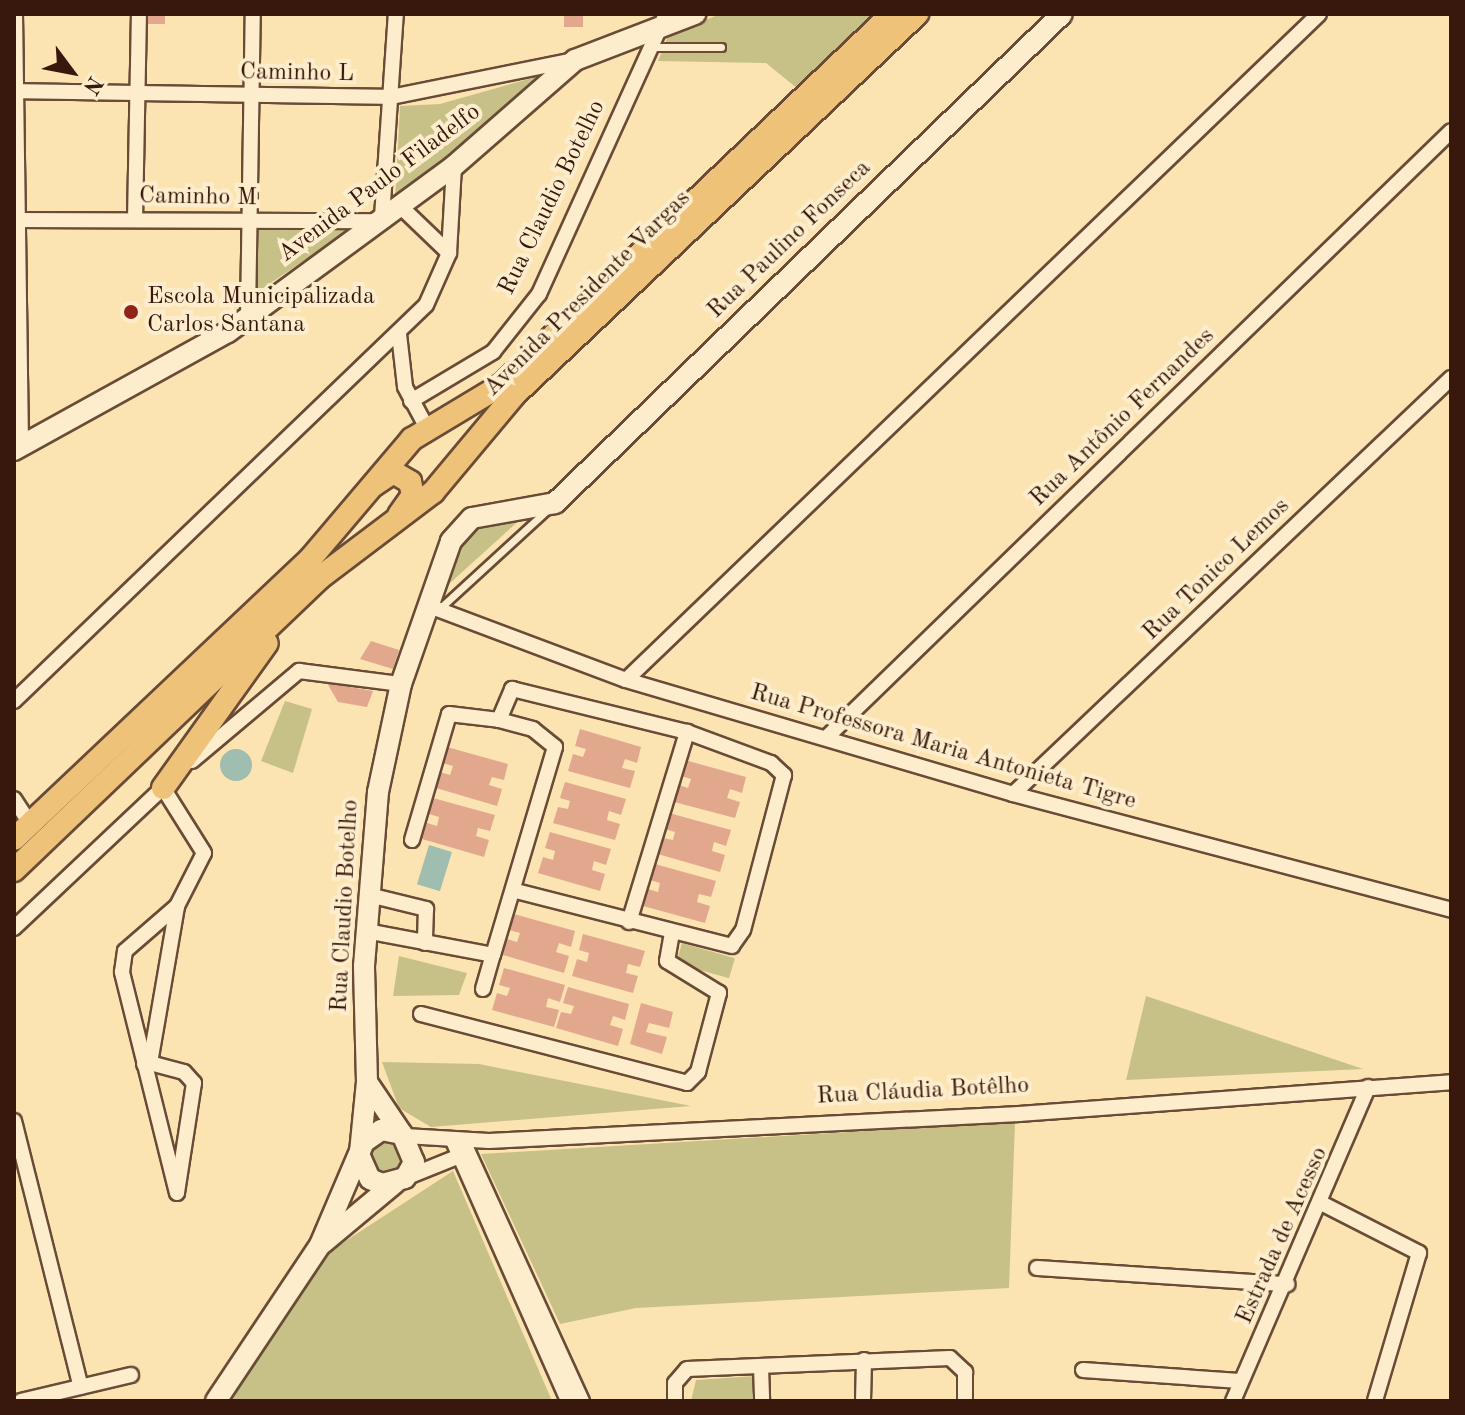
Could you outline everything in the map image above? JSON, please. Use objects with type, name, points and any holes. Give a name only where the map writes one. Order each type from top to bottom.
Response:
[{"type":"main road","name":"Avenida Presidente Vargas","points":[[22,831],[311,558],[360,497],[427,428],[503,384],[892,14]]},
{"type":"main road","name":"Avenida Presidente Vargas","points":[[14,870],[299,598],[433,492],[514,395],[917,14]]},
{"type":"main road","points":[[360,497],[393,472],[410,482],[409,504],[384,530]]},
{"type":"main road","points":[[163,788],[299,598]]},
{"type":"street","points":[[15,14],[18,444]]},
{"type":"street","points":[[135,220],[139,14]]},
{"type":"street","points":[[248,316],[254,221],[253,14]]},
{"type":"street","points":[[396,14],[386,215],[449,253]]},
{"type":"street","name":"Avenida Paulo Filadelfo","points":[[18,444],[139,386],[248,316],[454,166],[575,60],[658,31],[695,14]]},
{"type":"street","name":"Rua Paulino Fonseca","points":[[555,503],[1062,14]]},
{"type":"street","points":[[626,680],[1319,14]]},
{"type":"street","name":"Rua Claudio Botelho","points":[[411,401],[493,352],[522,321],[569,235],[658,31]]},
{"type":"street","name":"Caminho L","points":[[14,91],[391,97],[575,60]]},
{"type":"street","name":"Rua Antônio Fernandes","points":[[826,738],[1451,131]]},
{"type":"street","points":[[14,701],[399,334],[441,284],[449,253],[454,166]]},
{"type":"street","name":"Caminho M","points":[[18,220],[254,221],[386,215]]},
{"type":"street","points":[[399,334],[411,401],[427,428]]},
{"type":"street","name":"Rua Tonico Lemos","points":[[1013,794],[1451,378]]},
{"type":"street","points":[[431,612],[451,541],[472,518],[555,503]]},
{"type":"street","name":"Rua Claudio Botelho","points":[[216,1401],[320,1245],[360,1154],[367,1082],[366,931],[378,792],[401,684],[431,612]]},
{"type":"street","name":"Rua Professora Maria Antonieta Tigre","points":[[431,612],[626,680],[1013,794],[1451,910]]},
{"type":"street","points":[[14,928],[267,690],[299,671],[401,684]]},
{"type":"street","points":[[499,720],[505,695],[520,686],[687,732],[771,763],[784,775],[737,938],[725,947],[513,890]]},
{"type":"street","points":[[412,840],[449,714],[499,720],[533,729],[555,747],[483,989]]},
{"type":"street","points":[[629,922],[687,732]]},
{"type":"street","points":[[145,1064],[177,906],[204,853],[197,831],[163,788]]},
{"type":"street","points":[[14,799],[22,831]]},
{"type":"street","points":[[369,895],[426,909],[425,943]]},
{"type":"street","points":[[145,1064],[184,1072],[194,1083],[177,1193],[145,1064],[121,962],[177,906]]},
{"type":"street","points":[[366,931],[493,955]]},
{"type":"street","points":[[421,1014],[687,1083],[698,1072],[719,993],[667,961],[672,934]]},
{"type":"street","points":[[367,1082],[403,1135],[414,1162],[400,1181]]},
{"type":"street","name":"Rua Cláudia Botêlho","points":[[403,1135],[461,1148],[489,1141],[1451,1082]]},
{"type":"street","name":"Estrada de Acesso","points":[[1233,1401],[1323,1204],[1368,1087]]},
{"type":"street","points":[[14,1121],[81,1387]]},
{"type":"street","points":[[400,1181],[370,1179],[360,1154],[381,1130],[403,1135]]},
{"type":"street","points":[[320,1245],[400,1181],[461,1148]]},
{"type":"street","points":[[461,1148],[568,1401]]},
{"type":"street","points":[[461,1148],[582,1401]]},
{"type":"street","points":[[1323,1204],[1419,1253],[1375,1401]]},
{"type":"street","points":[[1037,1268],[1287,1284]]},
{"type":"street","points":[[675,1401],[675,1383],[687,1369],[950,1358],[965,1372],[965,1401]]},
{"type":"street","points":[[863,1401],[864,1360]]},
{"type":"street","points":[[761,1367],[762,1401]]},
{"type":"street","points":[[1083,1370],[1240,1381]]},
{"type":"street","points":[[21,1401],[131,1375]]},
{"type":"lane","name":"Avenida Paulo Filadelfo","points":[[658,31],[721,47]]},
{"type":"lane","name":"Rua Paulino Fonseca","points":[[431,612],[555,503]]},
{"type":"shaded area","points":[[720,14],[877,14],[798,89],[766,63],[658,61],[668,36]]},
{"type":"shaded area","points":[[543,75],[395,200],[400,106],[440,104]]},
{"type":"shaded area","points":[[257,228],[349,230],[253,295]]},
{"type":"shaded area","points":[[534,507],[439,593],[462,529]]},
{"type":"shaded area","points":[[285,701],[312,709],[293,773],[261,761]]},
{"type":"shaded area","points":[[236,749],[247,754],[252,765],[247,776],[236,781],[225,776],[220,765],[225,754]]},
{"type":"shaded area","points":[[429,845],[452,852],[440,891],[417,884]]},
{"type":"shaded area","points":[[682,943],[735,958],[729,978],[676,963]]},
{"type":"shaded area","points":[[399,956],[467,973],[459,995],[393,996]]},
{"type":"shaded area","points":[[1146,996],[1363,1069],[1126,1080]]},
{"type":"shaded area","points":[[382,1062],[479,1064],[691,1106],[431,1127],[399,1108]]},
{"type":"shaded area","points":[[1015,1122],[1009,1288],[636,1308],[560,1324],[481,1154]]},
{"type":"shaded area","points":[[382,1133],[406,1144],[401,1172],[380,1174],[368,1155]]},
{"type":"shaded area","points":[[453,1171],[552,1401],[231,1401],[324,1255]]},
{"type":"shaded area","points":[[756,1376],[761,1401],[691,1401],[696,1380]]},
{"type":"building","points":[[142,14],[165,14],[165,24],[142,24]]},
{"type":"building","points":[[564,14],[583,14],[583,27],[564,27]]},
{"type":"building","points":[[371,641],[399,650],[393,669],[360,659]]},
{"type":"building","points":[[327,683],[373,691],[367,707],[338,702]]},
{"type":"building","points":[[580,729],[641,747],[637,763],[625,759],[622,768],[635,771],[630,788],[568,771],[573,754],[583,757],[586,749],[575,746]]},
{"type":"building","points":[[447,747],[508,764],[504,780],[492,777],[489,785],[502,789],[497,806],[436,788],[440,772],[450,775],[453,766],[442,763]]},
{"type":"building","points":[[685,760],[746,777],[742,793],[730,789],[727,798],[740,802],[735,818],[674,802],[679,785],[688,788],[691,779],[681,776]]},
{"type":"building","points":[[565,782],[626,799],[621,815],[609,811],[607,820],[620,824],[615,840],[553,823],[558,807],[568,809],[570,801],[560,798]]},
{"type":"building","points":[[433,798],[495,815],[490,831],[478,828],[476,836],[489,840],[484,857],[422,839],[427,823],[437,826],[439,817],[429,814]]},
{"type":"building","points":[[669,813],[731,830],[726,846],[714,842],[712,851],[725,855],[720,872],[658,854],[663,838],[673,840],[675,832],[665,829]]},
{"type":"building","points":[[550,832],[611,849],[606,865],[594,861],[592,870],[605,874],[600,891],[538,873],[543,857],[553,860],[555,851],[545,848]]},
{"type":"building","points":[[655,864],[716,881],[711,897],[699,894],[697,902],[710,906],[705,923],[643,906],[648,889],[658,892],[660,883],[650,880]]},
{"type":"building","points":[[514,914],[575,931],[571,947],[559,943],[556,952],[569,956],[564,973],[503,955],[507,939],[517,942],[520,933],[509,930]]},
{"type":"building","points":[[583,934],[645,951],[640,967],[628,964],[626,973],[638,976],[633,993],[572,976],[577,959],[587,962],[589,953],[579,950]]},
{"type":"building","points":[[504,968],[565,985],[560,1002],[548,998],[546,1007],[559,1010],[554,1027],[492,1010],[497,993],[507,996],[510,988],[499,985]]},
{"type":"building","points":[[568,987],[629,1004],[625,1020],[613,1016],[610,1025],[623,1029],[618,1046],[556,1028],[561,1012],[571,1014],[574,1006],[563,1003]]},
{"type":"building","points":[[641,1003],[673,1012],[669,1028],[649,1023],[646,1032],[667,1037],[662,1054],[630,1044]]},
{"type":"place","name":"Escola Municipalizada Carlos Santana","points":[[131,312]]}]
